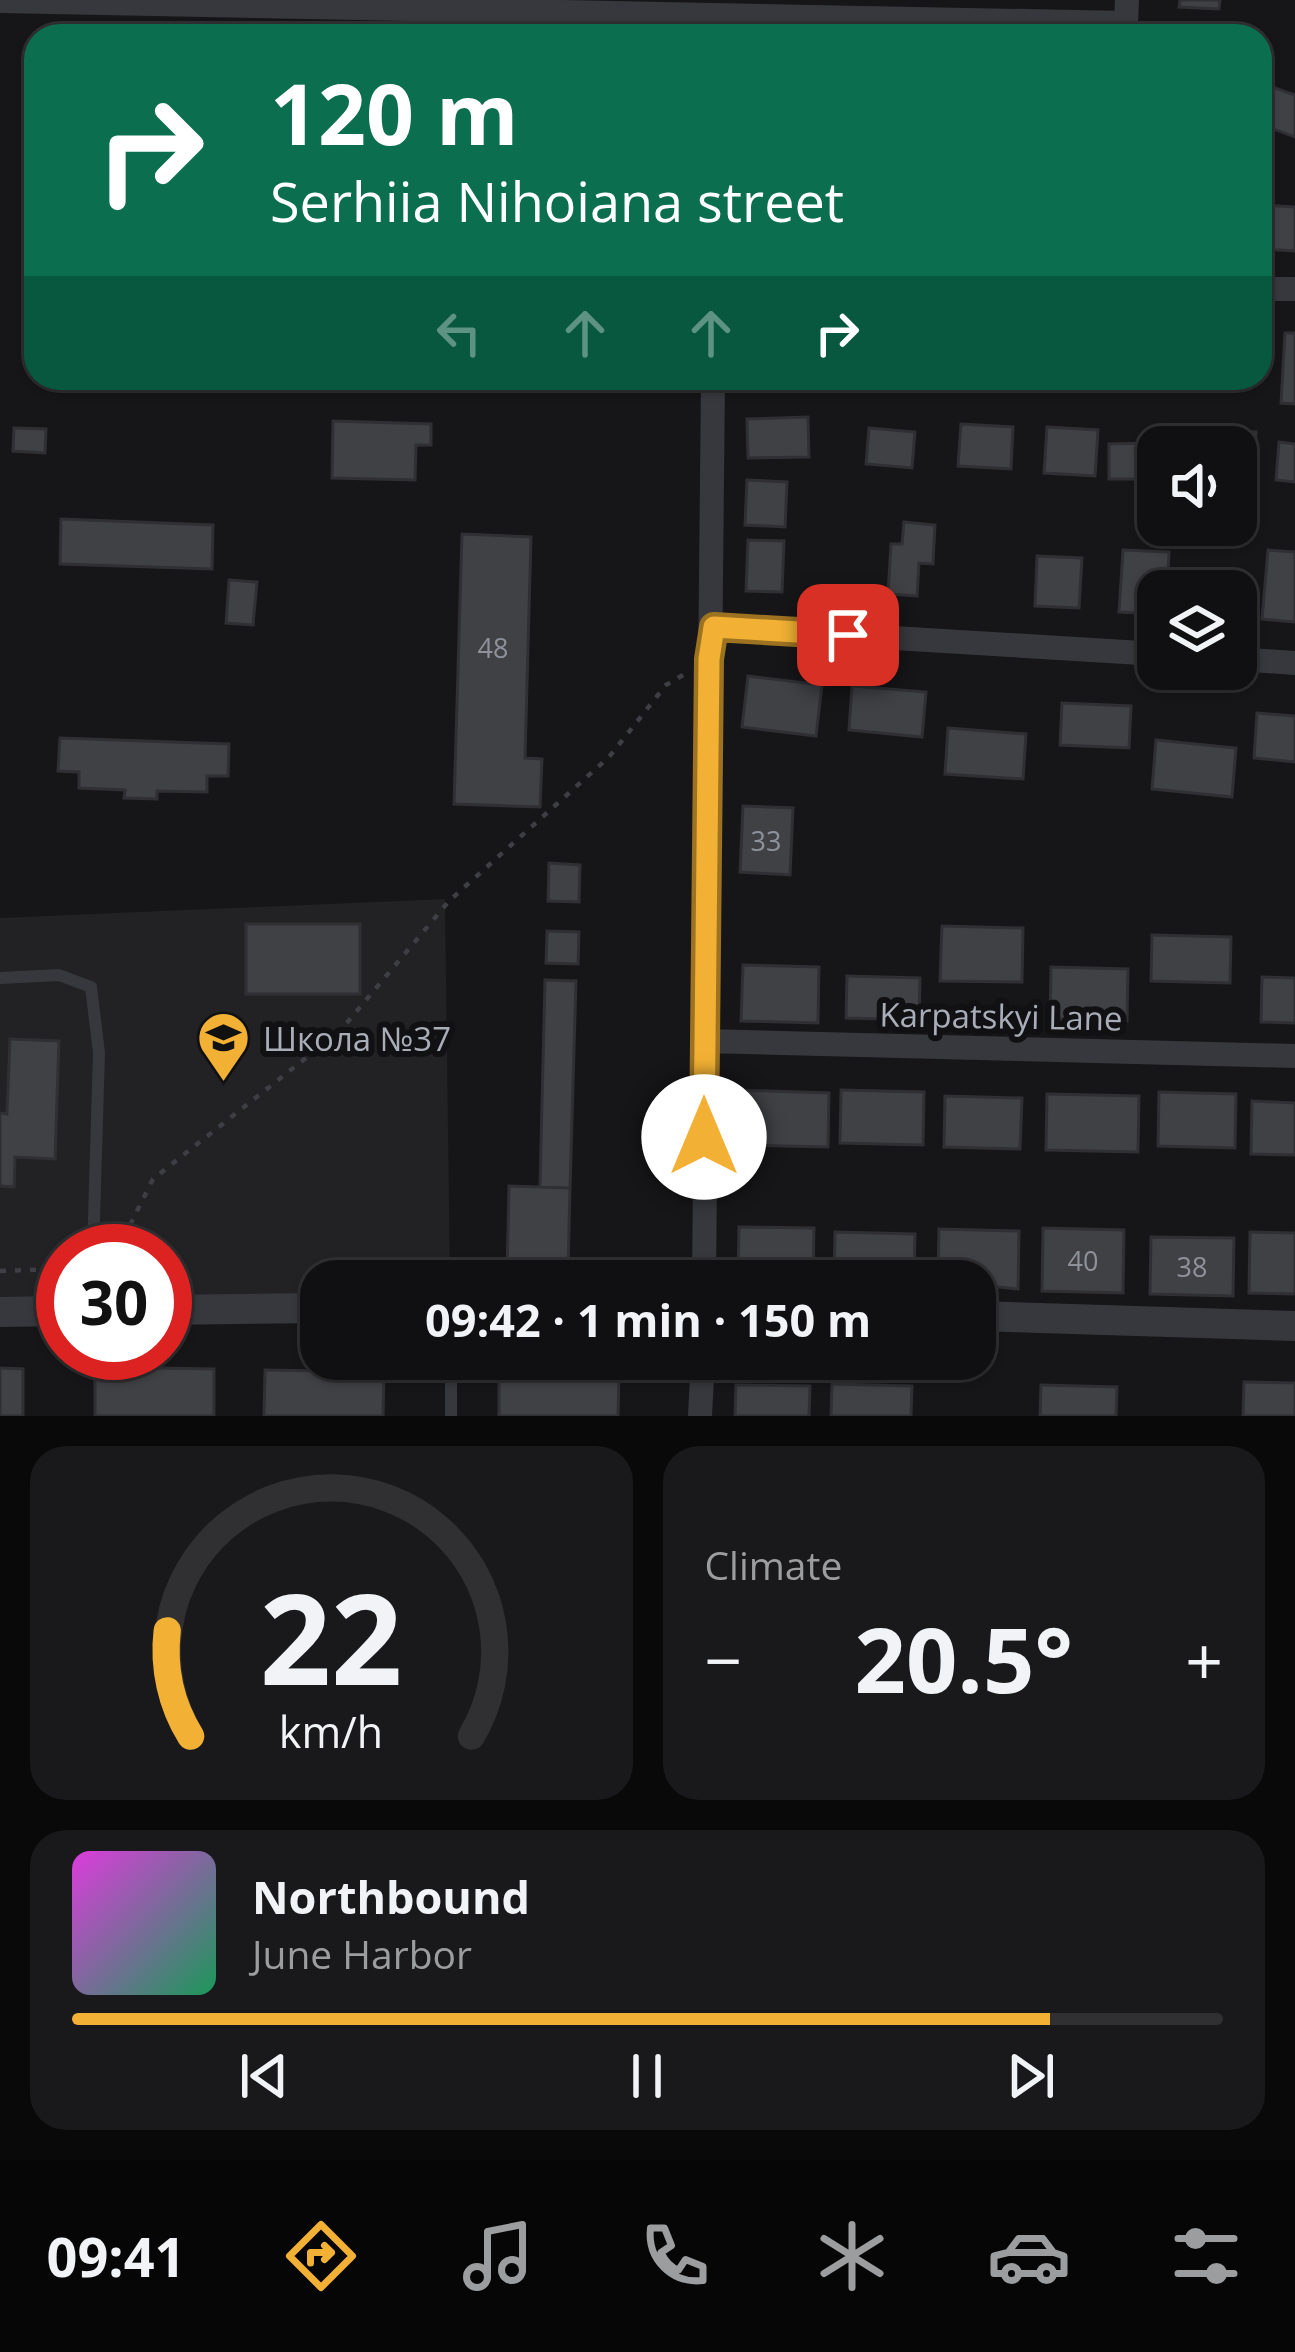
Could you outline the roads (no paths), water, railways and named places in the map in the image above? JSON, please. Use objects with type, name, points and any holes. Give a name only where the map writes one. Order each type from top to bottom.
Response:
[{"type":"street","points":[[0,2],[715,17],[1126,11]]},
{"type":"street","points":[[704,1260],[713,390]]},
{"type":"street","points":[[714,627],[1137,653]]},
{"type":"street","points":[[1257,660],[1295,663]]},
{"type":"street","name":"Karpatskyi Lane","points":[[705,1041],[1295,1056]]},
{"type":"street","points":[[192,1310],[300,1308]]},
{"type":"street","points":[[0,1312],[36,1311]]},
{"type":"street","points":[[996,1317],[1295,1326]]},
{"type":"street","points":[[700,1416],[702,1380]]},
{"type":"lane","points":[[0,978],[59,975],[91,987],[99,1053],[94,1224]]},
{"type":"lane","points":[[451,1380],[451,1416]]},
{"type":"place","name":"Школа №37","points":[[224,1084]]}]
